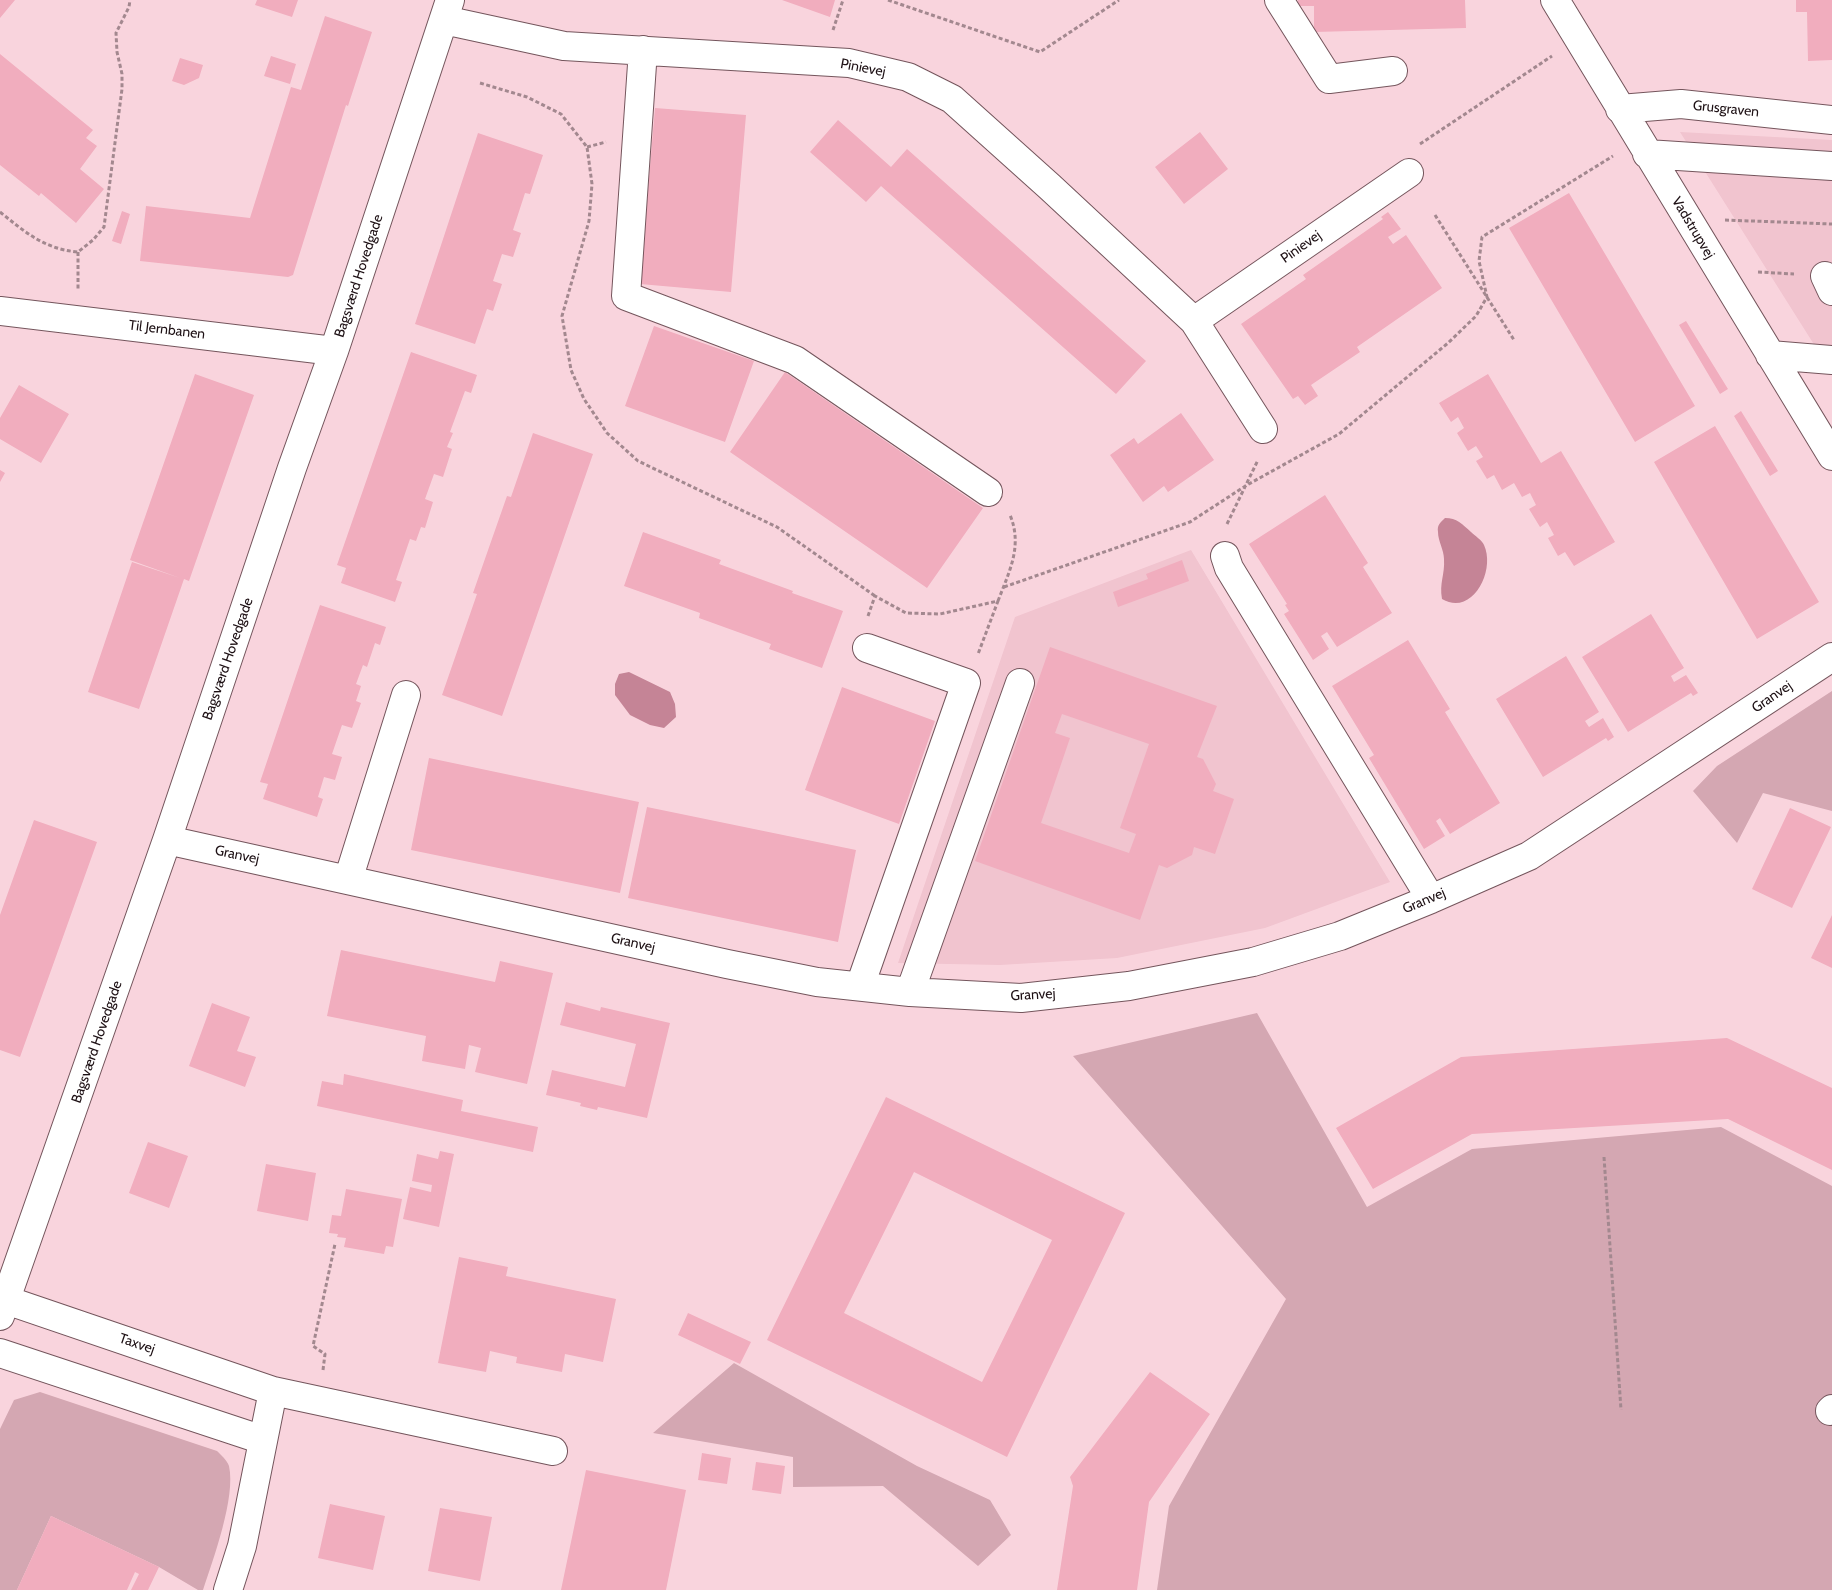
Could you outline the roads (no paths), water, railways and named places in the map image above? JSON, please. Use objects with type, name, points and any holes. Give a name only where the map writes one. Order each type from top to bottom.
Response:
[{"type":"street","points":[[1279,0],[1329,79],[1393,71]]},
{"type":"street","name":"Vadstrupvej","points":[[1555,0],[1770,355],[1821,420],[1832,456]]},
{"type":"street","name":"Pinievej","points":[[447,10],[564,46],[849,63],[908,76],[952,99],[1194,321],[1263,430]]},
{"type":"street","name":"Bagsværd Hovedgade","points":[[2,1305],[167,840],[292,468],[334,351],[447,10]]},
{"type":"street","points":[[643,50],[626,296],[795,360],[988,492]]},
{"type":"street","name":"Grusgraven","points":[[1620,109],[1681,104],[1832,120]]},
{"type":"street","points":[[1643,147],[1832,166]]},
{"type":"street","name":"Pinievej","points":[[1194,321],[1409,172]]},
{"type":"street","name":"Til Jernbanen","points":[[0,311],[334,351]]},
{"type":"street","points":[[1770,355],[1832,360]]},
{"type":"street","points":[[1226,556],[1229,568],[1431,899]]},
{"type":"street","points":[[860,986],[966,683],[867,648]]},
{"type":"street","name":"Granvej","points":[[167,840],[817,982],[910,992],[1022,998],[1129,986],[1253,962],[1340,936],[1431,899],[1529,856],[1832,657]]},
{"type":"street","points":[[910,992],[1020,683]]},
{"type":"street","points":[[348,880],[406,695]]},
{"type":"street","name":"Taxvej","points":[[2,1305],[273,1390],[553,1451]]},
{"type":"street","points":[[0,1353],[263,1440]]},
{"type":"street","points":[[228,1590],[242,1546],[273,1390]]}]
